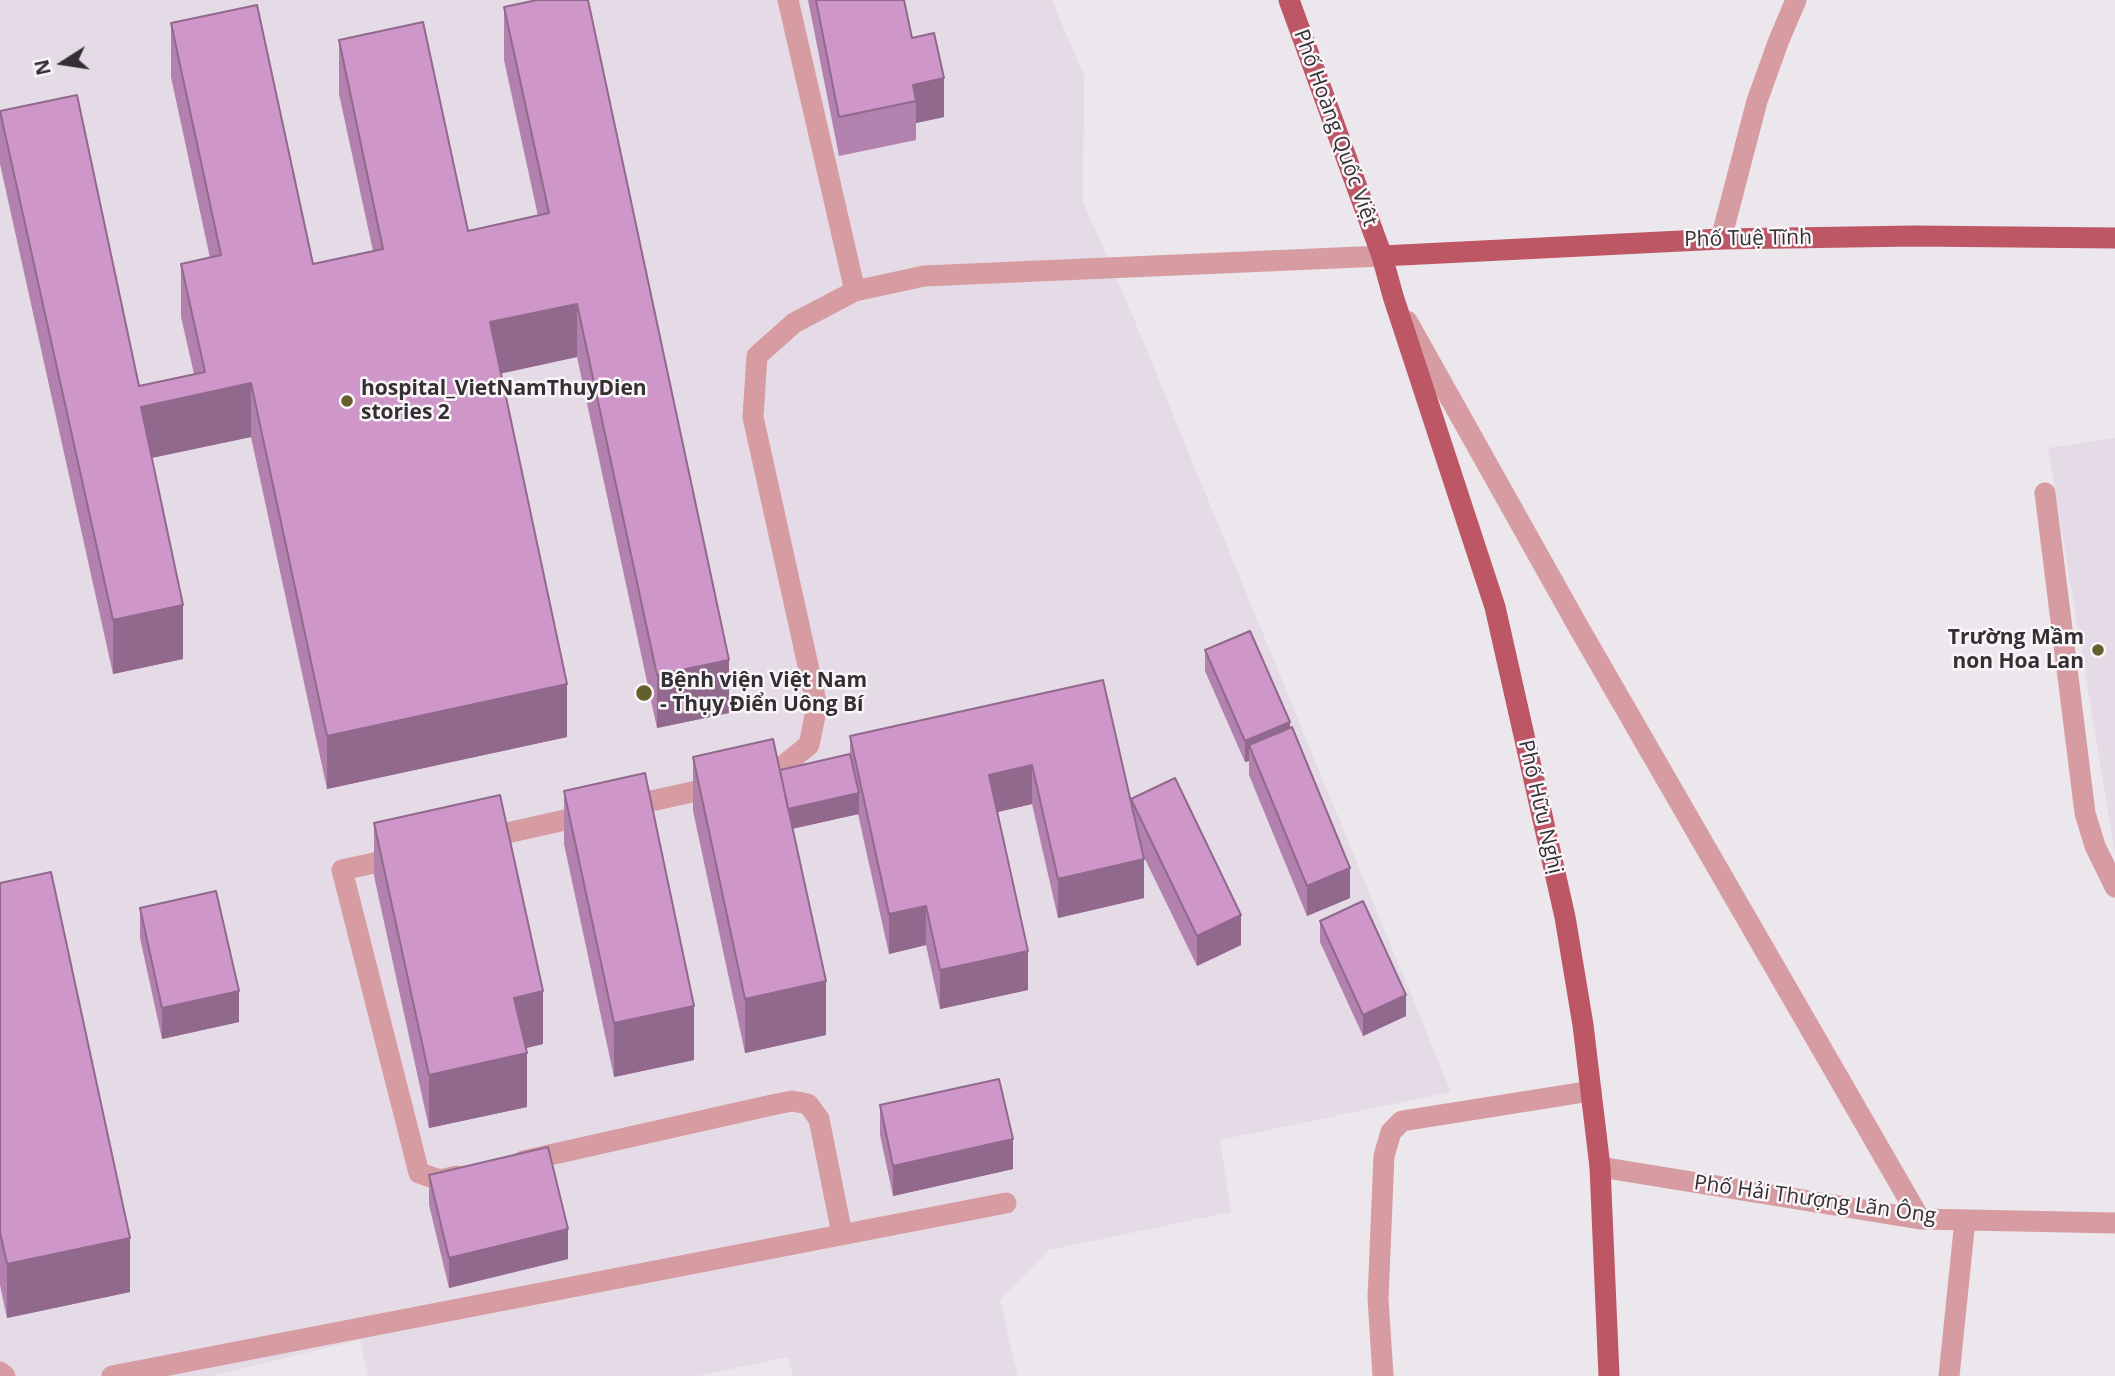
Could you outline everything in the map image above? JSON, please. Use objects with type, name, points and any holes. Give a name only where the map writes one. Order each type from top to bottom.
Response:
[{"type":"main road","name":"Phố Hoàng Quốc Việt","points":[[1289,0],[1382,256]]},
{"type":"main road","name":"Phố Tuệ Tĩnh","points":[[1382,256],[1721,239],[1915,236],[2115,238]]},
{"type":"main road","name":"Phố Hữu Nghị","points":[[1382,256],[1495,607],[1565,917],[1583,1025],[1600,1167],[1609,1376]]},
{"type":"street","points":[[788,0],[855,291]]},
{"type":"street","points":[[1721,239],[1757,101],[1796,0]]},
{"type":"street","points":[[464,843],[773,774],[809,745],[817,706],[753,417],[757,356],[794,323],[855,291],[924,276],[1382,256]]},
{"type":"street","points":[[1393,296],[1592,651],[1920,1219]]},
{"type":"street","points":[[2045,493],[2085,813],[2095,846],[2115,887]]},
{"type":"street","points":[[423,852],[342,870],[419,1173],[440,1180],[480,1171]]},
{"type":"street","points":[[1383,1376],[1378,1298],[1384,1156],[1391,1132],[1402,1121],[1591,1091]]},
{"type":"street","points":[[506,1165],[772,1105],[792,1101],[808,1104],[819,1119],[842,1234]]},
{"type":"street","name":"Phố Hải Thượng Lãn Ông","points":[[1600,1167],[1920,1219],[2115,1223]]},
{"type":"street","points":[[112,1376],[1006,1203]]},
{"type":"street","points":[[1949,1376],[1965,1220]]},
{"type":"street","points":[[0,1372],[5,1376]]},
{"type":"shaded area","name":"Bệnh viện Việt Nam - Thụy Điển Uông Bí","points":[[0,0],[1052,0],[1084,76],[1083,202],[1124,295],[1451,1092],[1220,1140],[1231,1212],[1049,1250],[1000,1300],[1018,1376],[793,1376],[788,1357],[697,1376],[368,1376],[360,1340],[211,1376],[0,1376]]},
{"type":"shaded area","name":"Trường Mầm non Hoa Lan","points":[[2115,438],[2115,853],[2048,448]]},
{"type":"building","name":"hospital_VietNamThuyDien stories 2","points":[[537,0],[588,0],[729,660],[657,675],[577,304],[490,322],[567,684],[327,736],[251,383],[141,407],[183,605],[113,620],[0,111],[77,95],[139,386],[205,372],[181,264],[221,255],[171,23],[257,5],[313,264],[383,249],[339,40],[423,22],[468,231],[549,213],[504,7]]},
{"type":"building","points":[[816,0],[904,0],[912,38],[934,33],[944,78],[913,85],[916,101],[839,117]]},
{"type":"building","points":[[1250,631],[1290,722],[1245,741],[1205,650]]},
{"type":"building","points":[[1103,680],[1144,859],[1058,879],[1032,765],[989,775],[1028,951],[940,970],[926,906],[889,914],[850,736]]},
{"type":"building","points":[[1292,727],[1350,868],[1307,886],[1249,745]]},
{"type":"building","points":[[773,739],[826,981],[745,999],[693,757]]},
{"type":"building","points":[[850,754],[859,793],[788,809],[780,770]]},
{"type":"building","points":[[645,773],[694,1006],[614,1023],[564,791]]},
{"type":"building","points":[[1175,778],[1241,915],[1197,936],[1131,799]]},
{"type":"building","points":[[500,795],[543,991],[514,998],[527,1053],[429,1075],[374,823]]},
{"type":"building","points":[[51,872],[130,1238],[7,1264],[0,1232],[0,883]]},
{"type":"building","points":[[216,891],[239,991],[162,1008],[140,908]]},
{"type":"building","points":[[1363,901],[1406,995],[1363,1015],[1320,921]]},
{"type":"building","points":[[999,1079],[1013,1139],[893,1166],[880,1105]]},
{"type":"building","points":[[548,1147],[568,1229],[449,1258],[429,1175]]},
{"type":"place","name":"hospital_VietNamThuyDien stories 2","points":[[347,401]]},
{"type":"place","name":"Trường Mầm non Hoa Lan","points":[[2098,650]]},
{"type":"place","name":"Bệnh viện Việt Nam - Thụy Điển Uông Bí","points":[[644,693]]}]
